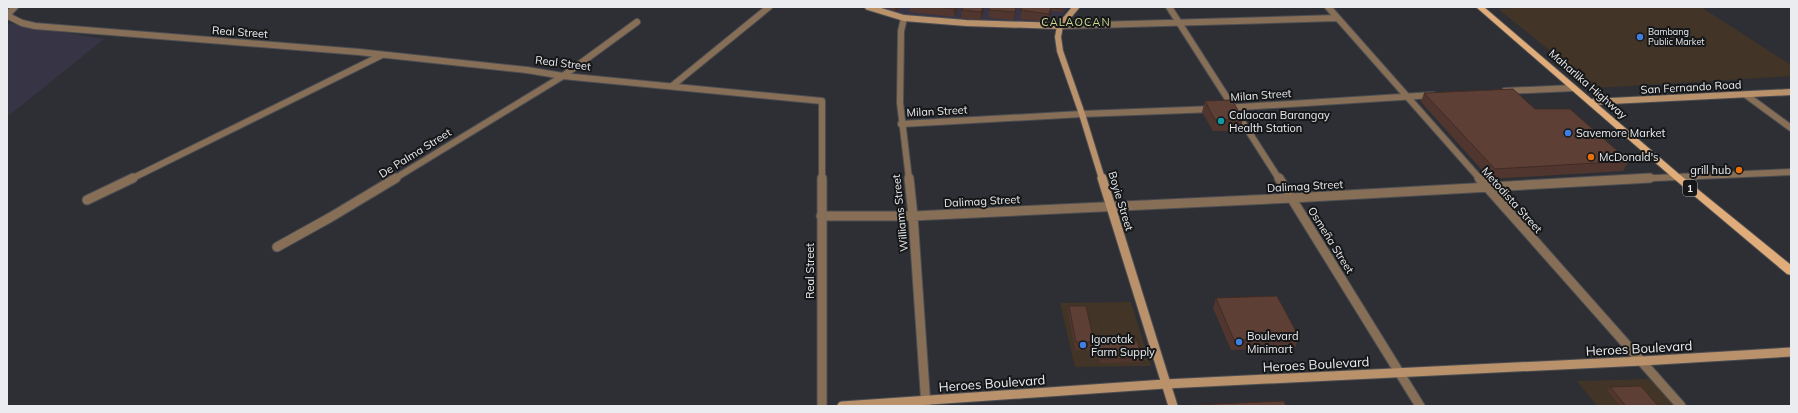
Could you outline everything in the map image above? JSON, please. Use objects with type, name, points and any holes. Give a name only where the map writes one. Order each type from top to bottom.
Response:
[{"type":"main road","points":[[868,7],[904,18],[966,23],[1060,26],[1076,7]]},
{"type":"main road","name":"Maharlika Highway","points":[[1480,7],[1676,176],[1791,271]]},
{"type":"main road","name":"Boyie Street","points":[[1060,26],[1058,37],[1060,52],[1082,114],[1173,406]]},
{"type":"main road","name":"San Fernando Road","points":[[1591,102],[1791,92]]},
{"type":"main road","name":"Heroes Boulevard","points":[[842,406],[926,403],[1165,384],[1642,361],[1791,352]]},
{"type":"street","name":"Real Street","points":[[15,7],[9,13],[9,17],[22,23],[35,26],[382,55],[527,70],[563,76],[822,101],[822,406]]},
{"type":"street","points":[[672,86],[769,7]]},
{"type":"street","name":"Osmeña Street","points":[[1169,7],[1292,198],[1420,406]]},
{"type":"street","name":"Metodista Street","points":[[1328,7],[1405,96],[1642,361],[1680,406]]},
{"type":"street","name":"Williams Street","points":[[904,18],[901,31],[901,124],[913,216],[926,403]]},
{"type":"street","points":[[1060,26],[1337,18]]},
{"type":"street","name":"De Palma Street","points":[[277,247],[331,217],[563,76],[637,22]]},
{"type":"street","points":[[87,200],[382,55]]},
{"type":"street","points":[[1497,91],[1574,88]]},
{"type":"street","name":"Milan Street","points":[[901,124],[1082,114],[1234,108],[1443,94]]},
{"type":"street","points":[[1746,95],[1791,128]]},
{"type":"street","name":"Dalimag Street","points":[[821,216],[913,216],[1292,198],[1676,176],[1791,172]]},
{"type":"shaded area","points":[[874,7],[1069,7],[1055,24],[967,21],[906,16]]},
{"type":"shaded area","name":"Bambang Public Market","points":[[1536,7],[1701,7],[1791,65],[1791,76],[1596,88],[1498,9]]},
{"type":"shaded area","points":[[7,23],[104,39],[7,117]]},
{"type":"shaded area","points":[[1131,302],[1151,366],[1075,367],[1060,303]]},
{"type":"shaded area","points":[[1651,379],[1675,406],[1597,406],[1577,381]]},
{"type":"building","points":[[937,7],[955,7],[954,9]]},
{"type":"building","points":[[963,7],[983,7],[981,12],[962,10]]},
{"type":"building","points":[[990,7],[1016,7],[1015,12],[989,10]]},
{"type":"building","points":[[1022,7],[1051,7],[1049,14],[1021,10]]},
{"type":"building","points":[[1051,7],[1064,7],[1063,9]]},
{"type":"building","points":[[1513,89],[1535,109],[1570,109],[1629,161],[1495,169],[1424,93]]},
{"type":"building","points":[[1232,100],[1243,119],[1215,120],[1205,101]]},
{"type":"building","points":[[1277,296],[1299,337],[1234,340],[1216,298]]},
{"type":"building","points":[[1069,306],[1086,306],[1094,342],[1076,342]]},
{"type":"building","points":[[1137,341],[1142,358],[1101,359],[1097,342]]},
{"type":"building","points":[[1641,386],[1658,406],[1626,406],[1610,387]]},
{"type":"building","points":[[1284,401],[1286,406],[1194,405]]},
{"type":"place","name":"Bambang Public Market","points":[[1640,37]]},
{"type":"place","name":"Calaocan Barangay Health Station","points":[[1221,121]]},
{"type":"place","name":"Savemore Market","points":[[1568,133]]},
{"type":"place","name":"McDonald's","points":[[1591,157]]},
{"type":"place","name":"grill hub","points":[[1739,170]]},
{"type":"place","name":"Boulevard Minimart","points":[[1239,342]]},
{"type":"place","name":"Igorotak Farm Supply","points":[[1083,345]]},
{"type":"district","name":"CALAOCAN","points":[[1076,22]]}]
